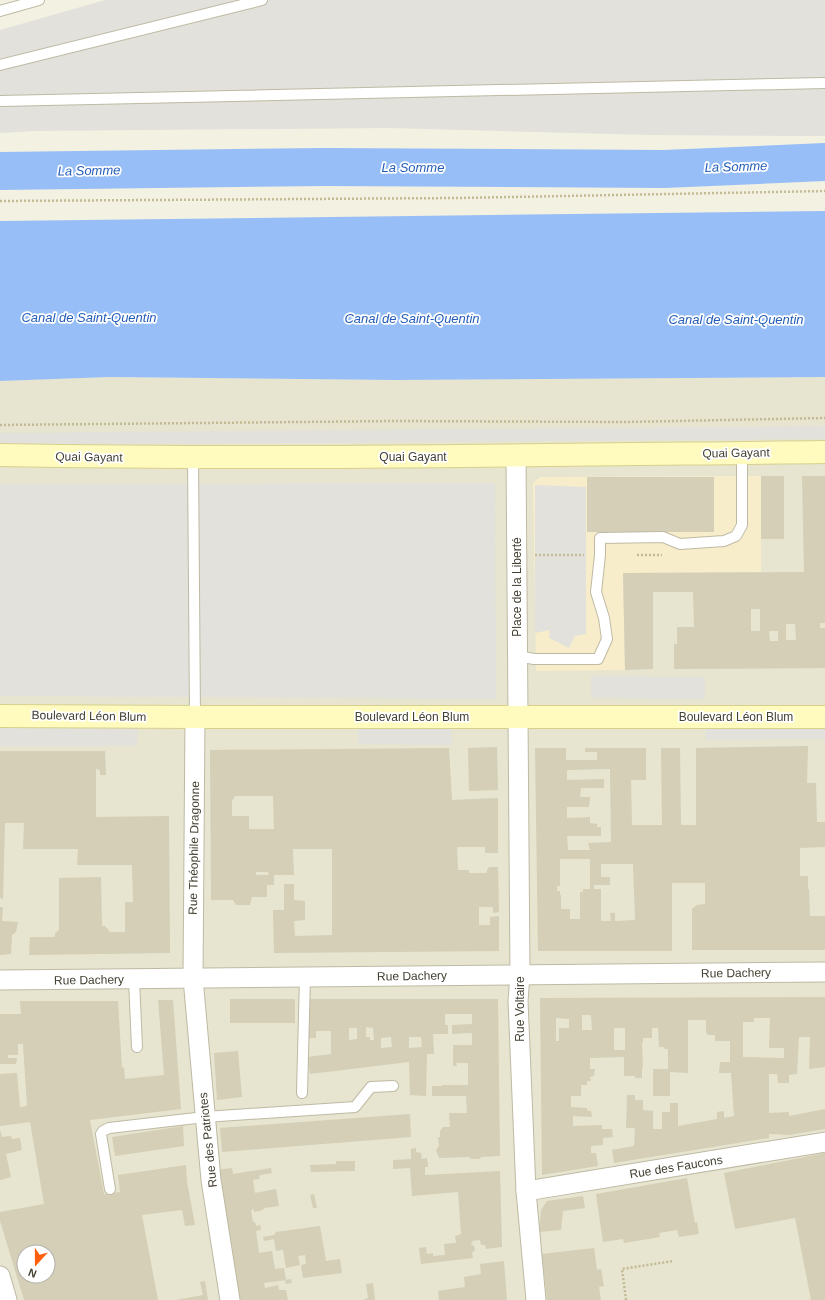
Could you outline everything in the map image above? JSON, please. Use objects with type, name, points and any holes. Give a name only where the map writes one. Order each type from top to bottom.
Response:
[{"type":"street","name":"Quai Gayant","points":[[0,455],[193,457],[516,456],[825,452]]},
{"type":"street","name":"Place de la Liberté","points":[[516,456],[518,717]]},
{"type":"street","name":"Boulevard Léon Blum","points":[[0,716],[195,718],[825,717]]},
{"type":"street","name":"Rue Voltaire","points":[[518,717],[520,975],[518,1002],[526,1191],[536,1300]]},
{"type":"street","name":"Rue Théophile Dragonne","points":[[193,978],[195,718]]},
{"type":"street","name":"Rue Dachery","points":[[0,980],[825,972]]},
{"type":"street","name":"Rue des Patriotes","points":[[193,978],[211,1180],[230,1300]]},
{"type":"street","name":"Rue des Faucons","points":[[526,1191],[825,1142]]},
{"type":"street","points":[[0,1276],[7,1300]]},
{"type":"lane","points":[[0,11],[39,0]]},
{"type":"lane","points":[[0,65],[262,0]]},
{"type":"lane","points":[[0,101],[825,83]]},
{"type":"lane","points":[[517,656],[534,660],[598,659],[607,639],[604,618],[596,592],[600,555],[600,538],[663,538],[680,544],[724,542],[736,536],[742,525],[742,453]]},
{"type":"lane","points":[[193,457],[195,718]]},
{"type":"lane","points":[[302,1093],[304,977]]},
{"type":"lane","points":[[134,979],[137,1047]]},
{"type":"lane","points":[[110,1189],[101,1134],[109,1128],[205,1117],[355,1108],[371,1088],[393,1086]]},
{"type":"path","points":[[0,201],[451,198],[825,191]]},
{"type":"path","points":[[0,425],[396,421],[625,422],[825,418]]},
{"type":"path","points":[[626,1300],[622,1269],[673,1261]]},
{"type":"shaded area","points":[[105,0],[825,0],[825,136],[650,135],[389,128],[34,131],[0,133],[0,30]]},
{"type":"shaded area","points":[[110,377],[395,380],[825,377],[825,1300],[0,1300],[0,381]]},
{"type":"shaded area","points":[[825,426],[825,439],[0,445],[0,433]]},
{"type":"shaded area","points":[[761,476],[761,572],[623,573],[625,670],[536,671],[533,483],[540,477]]},
{"type":"shaded area","points":[[495,483],[496,699],[0,696],[0,484]]},
{"type":"shaded area","points":[[535,485],[586,487],[586,634],[575,636],[569,648],[549,638],[550,630],[535,633]]},
{"type":"shaded area","points":[[591,676],[705,677],[705,699],[591,698]]},
{"type":"shaded area","points":[[825,723],[825,739],[706,740],[705,724]]},
{"type":"shaded area","points":[[0,725],[138,726],[137,746],[0,746]]},
{"type":"shaded area","points":[[358,726],[451,729],[452,745],[358,744]]},
{"type":"water","name":"Canal de Saint-Quentin","points":[[825,211],[825,377],[395,380],[110,377],[0,381],[0,221]]},
{"type":"building","points":[[761,476],[784,476],[784,539],[761,539]]},
{"type":"building","points":[[802,476],[825,476],[825,623],[820,623],[820,628],[825,628],[825,668],[674,669],[674,644],[677,644],[677,627],[694,627],[693,592],[653,592],[653,669],[625,670],[623,573],[804,572]],"holes":[[[751,609],[760,609],[760,631],[751,631]],[[786,624],[795,624],[796,640],[786,640]],[[769,631],[778,631],[778,641],[770,641]]]},
{"type":"building","points":[[587,477],[714,477],[714,532],[587,532]]},
{"type":"building","points":[[808,746],[807,783],[816,783],[817,822],[825,822],[825,847],[800,848],[800,876],[808,876],[810,916],[825,916],[825,950],[692,950],[692,909],[697,905],[705,904],[705,883],[672,883],[672,951],[538,951],[535,748],[566,748],[566,760],[597,760],[597,752],[585,752],[585,748],[646,748],[646,780],[631,780],[632,825],[662,825],[661,748],[680,748],[681,825],[696,825],[696,748]],"holes":[[[610,769],[611,842],[588,843],[590,850],[568,850],[567,836],[601,836],[601,827],[597,827],[597,824],[590,823],[590,817],[567,818],[567,807],[589,807],[590,797],[580,797],[581,788],[604,788],[604,779],[567,780],[567,770]],[[560,859],[590,859],[590,889],[583,889],[583,892],[580,892],[580,919],[570,919],[570,909],[561,909],[561,895],[560,891],[557,891],[557,886],[560,886]],[[601,864],[633,864],[635,920],[615,921],[615,913],[610,913],[611,921],[601,921],[601,889],[594,889],[594,885],[610,885],[610,877],[601,877]]]},
{"type":"building","points":[[497,747],[498,790],[469,791],[468,748]]},
{"type":"building","points":[[449,748],[452,800],[498,798],[498,853],[485,853],[485,847],[457,847],[458,870],[469,870],[469,873],[487,873],[489,867],[498,867],[499,912],[493,913],[493,907],[479,907],[479,925],[490,925],[490,917],[499,916],[499,951],[274,953],[273,910],[284,910],[284,884],[294,884],[294,900],[305,901],[305,920],[294,921],[295,936],[332,935],[332,849],[293,849],[294,875],[274,875],[274,885],[267,885],[267,897],[252,897],[250,905],[236,905],[233,900],[211,900],[210,750]],"holes":[[[235,796],[273,796],[274,829],[249,829],[249,816],[232,816],[232,801]],[[256,872],[268,872],[269,875],[256,875]]]},
{"type":"building","points":[[0,751],[105,751],[106,775],[100,775],[100,770],[96,769],[96,817],[169,816],[170,953],[29,955],[30,937],[55,937],[55,933],[59,930],[59,878],[101,877],[102,926],[105,926],[110,932],[125,932],[125,902],[133,902],[132,865],[77,865],[78,849],[23,849],[24,823],[5,823],[3,899],[0,898]]},
{"type":"building","points":[[0,907],[3,907],[2,921],[18,922],[16,932],[12,935],[11,954],[0,955]]},
{"type":"building","points":[[825,997],[825,1067],[809,1069],[810,1037],[799,1037],[797,1074],[789,1075],[789,1083],[778,1083],[777,1074],[769,1074],[769,1113],[789,1112],[789,1116],[825,1109],[825,1129],[789,1135],[769,1134],[769,1138],[614,1163],[612,1150],[634,1146],[635,1128],[626,1128],[627,1095],[635,1095],[635,1100],[643,1100],[643,1110],[653,1111],[653,1129],[662,1129],[662,1112],[670,1112],[670,1103],[678,1103],[678,1126],[717,1119],[717,1112],[724,1111],[724,1118],[734,1116],[731,1073],[719,1073],[720,1062],[730,1062],[730,1041],[715,1041],[715,1035],[708,1035],[706,1032],[706,1020],[688,1020],[688,1073],[670,1072],[670,1096],[653,1096],[653,1069],[668,1069],[668,1049],[659,1047],[658,1028],[652,1028],[652,1038],[643,1038],[642,1078],[635,1078],[635,1076],[624,1076],[624,1057],[590,1058],[590,1069],[595,1069],[594,1076],[590,1077],[591,1081],[587,1081],[587,1085],[581,1085],[581,1096],[571,1096],[571,1107],[587,1108],[588,1111],[591,1111],[592,1117],[573,1116],[573,1126],[602,1125],[602,1129],[612,1129],[613,1137],[603,1138],[603,1145],[591,1146],[591,1153],[596,1153],[598,1166],[542,1175],[540,998]],"holes":[[[582,1015],[591,1015],[592,1030],[582,1030]],[[556,1018],[569,1019],[569,1028],[559,1028],[559,1041],[556,1041]],[[754,1018],[770,1018],[769,1048],[784,1048],[784,1058],[743,1057],[743,1022],[754,1022]],[[614,1028],[625,1028],[625,1050],[614,1050]]]},
{"type":"building","points":[[230,999],[295,999],[295,1023],[230,1023]]},
{"type":"building","points":[[308,999],[498,999],[500,1156],[481,1157],[480,1159],[471,1159],[469,1157],[439,1158],[436,1150],[439,1146],[438,1137],[440,1137],[440,1131],[443,1127],[450,1127],[449,1113],[467,1113],[466,1096],[432,1096],[432,1086],[468,1085],[468,1063],[456,1063],[457,1066],[453,1066],[453,1045],[472,1045],[472,1033],[452,1034],[452,1025],[472,1024],[472,1014],[445,1014],[445,1025],[448,1025],[448,1034],[433,1034],[434,1054],[427,1054],[426,1096],[410,1095],[409,1062],[310,1074],[307,1057],[331,1054],[331,1031],[316,1031],[316,1038],[308,1038]],"holes":[[[366,1027],[373,1028],[374,1040],[370,1040],[370,1037],[366,1037]],[[349,1028],[357,1028],[357,1039],[349,1040]],[[391,1037],[392,1047],[381,1048],[381,1038]],[[409,1037],[421,1037],[422,1047],[409,1048]]]},
{"type":"building","points":[[158,1000],[173,1000],[181,1109],[90,1120],[104,1194],[120,1192],[118,1175],[186,1165],[187,1182],[195,1225],[185,1226],[182,1210],[142,1215],[158,1300],[24,1300],[19,1284],[56,1284],[56,1244],[16,1244],[16,1274],[0,1221],[0,1212],[44,1204],[30,1122],[0,1126],[0,1074],[17,1073],[20,1107],[27,1106],[23,1044],[18,1044],[18,1055],[8,1055],[8,1058],[17,1058],[16,1064],[0,1064],[0,1014],[21,1014],[20,1001],[118,1001],[122,1068],[124,1067],[125,1079],[164,1075]]},
{"type":"building","points":[[238,1051],[242,1097],[217,1100],[214,1053]]},
{"type":"building","points":[[410,1114],[411,1137],[222,1152],[220,1128]]},
{"type":"building","points":[[183,1126],[184,1146],[115,1156],[112,1137]]},
{"type":"building","points":[[0,1130],[2,1137],[11,1136],[12,1139],[20,1138],[22,1150],[6,1154],[11,1177],[0,1180]]},
{"type":"building","points":[[416,1148],[416,1152],[421,1153],[422,1159],[427,1158],[428,1167],[425,1167],[425,1175],[500,1171],[502,1247],[486,1249],[485,1245],[481,1245],[480,1240],[472,1241],[473,1243],[471,1244],[474,1246],[475,1250],[472,1253],[473,1258],[421,1264],[419,1248],[426,1247],[427,1254],[433,1253],[433,1256],[445,1255],[444,1244],[456,1243],[455,1236],[461,1234],[458,1192],[412,1196],[410,1168],[393,1169],[393,1160],[411,1159],[411,1149]]},
{"type":"building","points":[[825,1153],[825,1300],[811,1300],[795,1218],[735,1229],[724,1173]]},
{"type":"building","points":[[336,1161],[355,1161],[355,1171],[311,1172],[310,1165],[336,1164]]},
{"type":"building","points":[[232,1168],[233,1174],[271,1168],[272,1173],[260,1175],[259,1179],[253,1180],[255,1193],[276,1189],[279,1206],[264,1208],[263,1210],[254,1212],[254,1209],[251,1210],[253,1222],[255,1222],[256,1226],[260,1225],[261,1230],[256,1231],[259,1253],[272,1251],[275,1269],[284,1268],[286,1280],[264,1283],[265,1288],[278,1285],[279,1290],[286,1290],[288,1300],[240,1300],[217,1170]]},
{"type":"building","points":[[687,1178],[695,1223],[697,1222],[699,1234],[679,1237],[677,1230],[659,1233],[660,1237],[624,1243],[623,1239],[603,1242],[596,1194]]},
{"type":"building","points":[[314,1194],[317,1208],[313,1208],[310,1195]]},
{"type":"building","points":[[583,1196],[585,1208],[563,1211],[561,1230],[539,1232],[541,1210],[547,1201]]},
{"type":"building","points":[[320,1226],[326,1261],[340,1259],[342,1273],[303,1278],[301,1265],[306,1264],[305,1255],[298,1256],[300,1265],[286,1268],[283,1250],[276,1251],[274,1239],[264,1241],[263,1237],[274,1235],[276,1232]]},
{"type":"building","points":[[594,1248],[597,1270],[601,1269],[604,1286],[599,1287],[601,1300],[547,1300],[542,1254]]},
{"type":"building","points":[[504,1261],[507,1300],[439,1300],[438,1291],[465,1287],[464,1277],[481,1274],[480,1264]]},
{"type":"building","points":[[291,1279],[292,1283],[286,1284],[285,1280]]},
{"type":"building","points":[[205,1281],[208,1300],[176,1300],[203,1295],[200,1282]]},
{"type":"building","points":[[373,1283],[375,1300],[363,1300],[368,1298],[366,1284]]},
{"type":"waterway","name":"La Somme","points":[[0,171],[324,167],[664,169],[825,162]]}]
